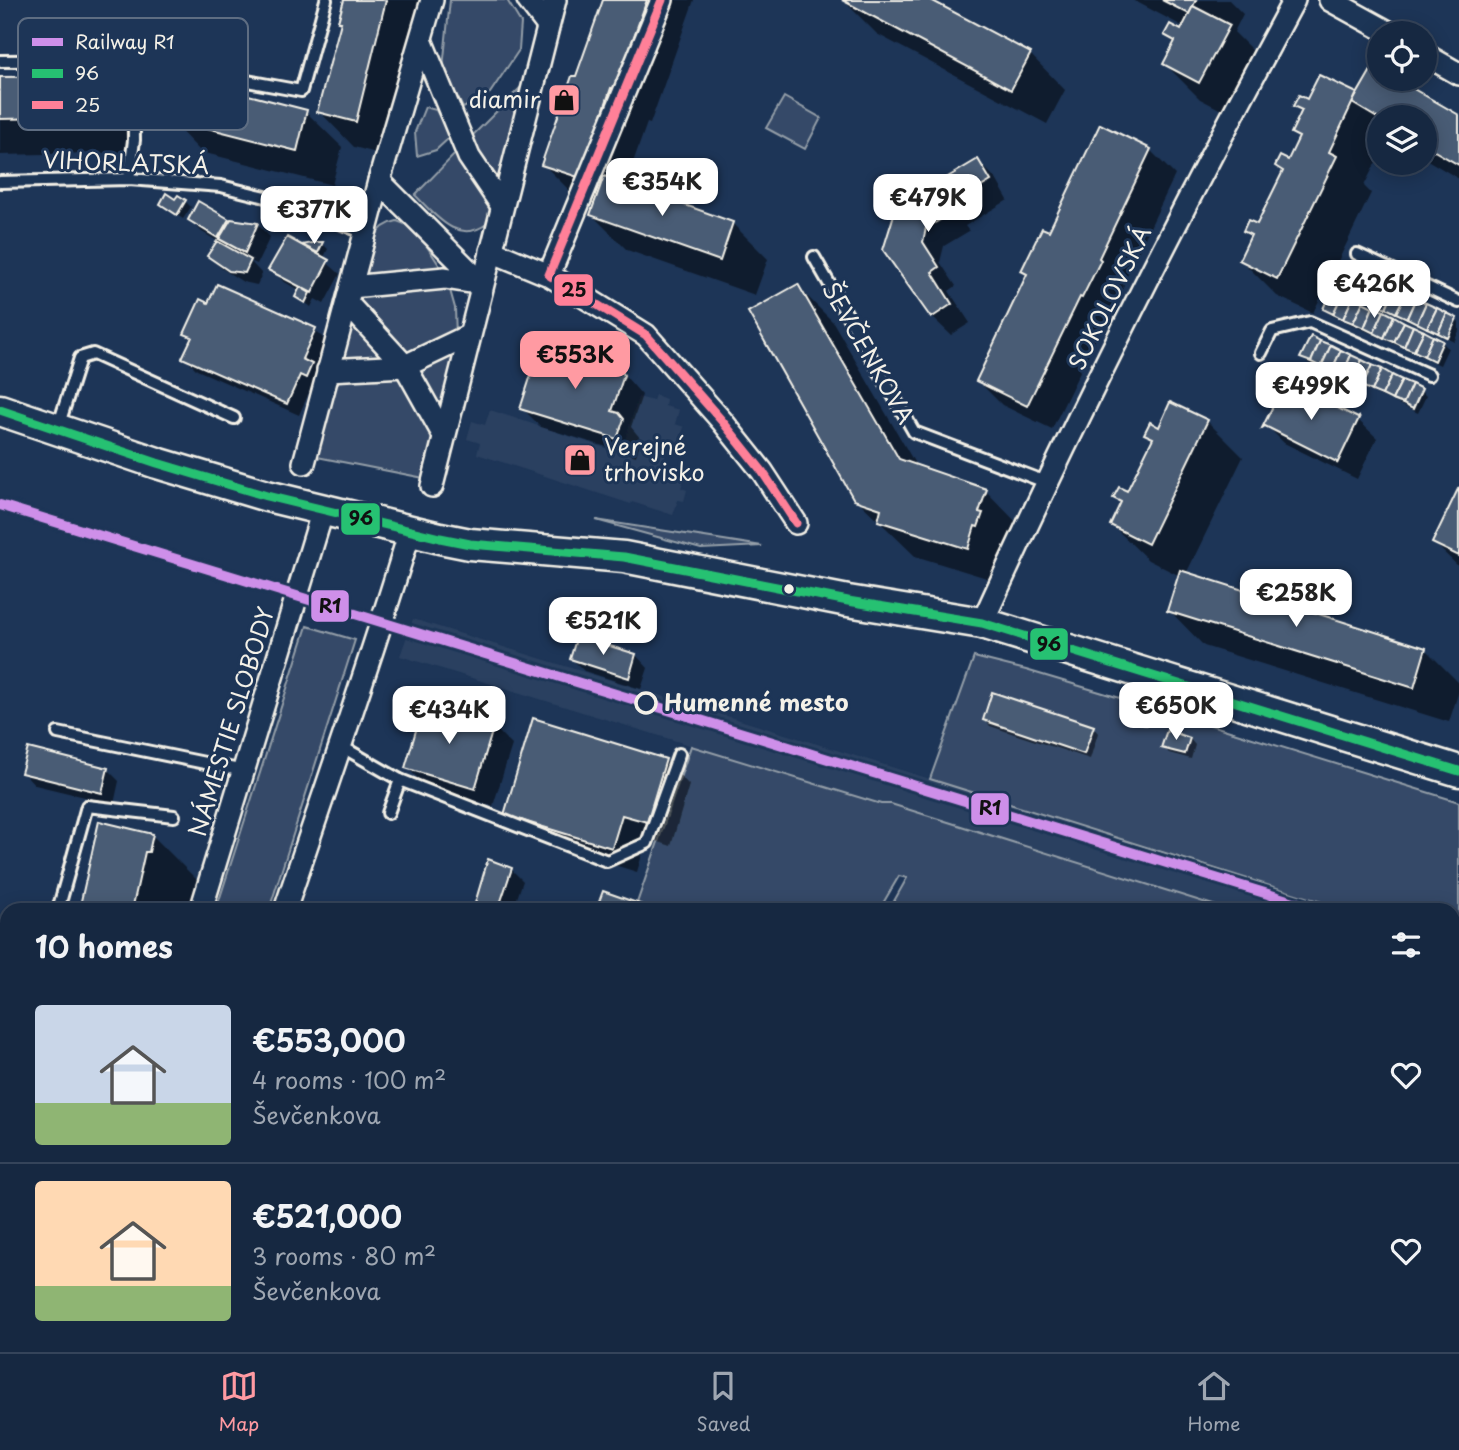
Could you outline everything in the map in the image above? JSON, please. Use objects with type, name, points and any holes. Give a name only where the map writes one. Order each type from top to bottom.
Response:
[{"type":"main road","points":[[0,410],[267,496],[470,544],[624,557],[848,601],[982,623],[1459,771]]},
{"type":"street","points":[[304,463],[379,181],[432,0]]},
{"type":"street","points":[[528,0],[548,26]]},
{"type":"street","points":[[432,486],[555,0]]},
{"type":"street","points":[[550,275],[662,0]]},
{"type":"street","name":"SOKOLOVSKÁ","points":[[982,623],[1048,483],[1223,130],[1294,0]]},
{"type":"street","points":[[1330,0],[1368,21]]},
{"type":"street","points":[[421,40],[469,157],[502,206]]},
{"type":"street","points":[[1437,61],[1459,74]]},
{"type":"street","points":[[379,181],[482,284]]},
{"type":"street","points":[[491,251],[550,275],[646,335],[762,471],[796,523]]},
{"type":"street","points":[[349,295],[445,278],[482,284]]},
{"type":"street","points":[[349,295],[405,366],[444,436]]},
{"type":"street","points":[[328,370],[405,366],[470,335]]},
{"type":"street","name":"NÁMESTIE SLOBODY","points":[[203,903],[323,510]]},
{"type":"street","points":[[287,903],[369,663],[410,530]]},
{"type":"lane","points":[[248,81],[300,91],[326,0]]},
{"type":"lane","points":[[0,61],[18,61]]},
{"type":"lane","points":[[129,179],[134,130]]},
{"type":"lane","name":"VIHORLATSKÁ","points":[[0,182],[129,179],[222,186],[290,203],[365,233]]},
{"type":"lane","points":[[1357,254],[1459,302]]},
{"type":"lane","name":"ŠEVČENKOVA","points":[[814,257],[914,432],[1048,483]]},
{"type":"lane","points":[[1261,353],[1272,331],[1310,322],[1429,375]]},
{"type":"lane","points":[[57,430],[80,358],[93,354],[234,418]]},
{"type":"lane","points":[[1146,718],[1159,678]]},
{"type":"lane","points":[[58,733],[244,771]]},
{"type":"lane","points":[[339,745],[400,780],[607,861],[647,843],[679,754]]},
{"type":"lane","points":[[388,813],[400,780]]},
{"type":"lane","points":[[60,903],[87,806],[174,816]]},
{"type":"shaded area","points":[[450,0],[507,0],[521,23],[519,50],[490,93],[463,108],[443,68]]},
{"type":"shaded area","points":[[521,87],[498,182],[468,140]]},
{"type":"shaded area","points":[[784,97],[821,118],[805,149],[766,128]]},
{"type":"shaded area","points":[[425,107],[436,110],[450,137],[436,150],[417,156],[415,132]]},
{"type":"shaded area","points":[[456,153],[491,207],[488,223],[477,229],[457,230],[448,226],[415,195]]},
{"type":"shaded area","points":[[397,221],[415,228],[445,274],[362,282],[375,236],[387,224]]},
{"type":"shaded area","points":[[448,283],[455,308],[456,337],[411,352],[406,352],[356,305],[360,292]]},
{"type":"shaded area","points":[[353,317],[392,359],[340,365]]},
{"type":"shaded area","points":[[455,349],[439,417],[420,372],[421,367]]},
{"type":"shaded area","points":[[392,374],[405,382],[435,430],[424,478],[317,457],[337,375]]},
{"type":"shaded area","name":"Verejné trhovisko","points":[[655,395],[666,399],[665,406],[679,410],[675,424],[684,427],[676,451],[667,449],[662,466],[686,473],[681,488],[687,490],[684,501],[678,500],[673,515],[477,454],[480,443],[467,439],[472,421],[485,425],[490,410],[621,453],[638,397],[653,401]]},
{"type":"shaded area","points":[[596,520],[762,546],[701,549]]},
{"type":"shaded area","points":[[413,619],[1325,903],[1207,903],[891,804],[881,804],[400,656]]},
{"type":"shaded area","points":[[307,626],[355,640],[271,903],[218,903]]},
{"type":"shaded area","points":[[974,657],[1204,723],[1459,802],[1459,903],[1325,903],[930,779]]},
{"type":"shaded area","points":[[691,746],[881,804],[891,804],[1207,903],[893,903],[907,878],[899,876],[883,903],[637,903]]},
{"type":"building","points":[[344,0],[386,0],[377,31],[338,22]]},
{"type":"building","points":[[344,0],[386,0],[356,122],[317,112],[341,22],[338,22]]},
{"type":"building","points":[[603,0],[647,0],[615,89],[611,88],[581,178],[541,165],[572,76],[576,76]]},
{"type":"building","points":[[842,0],[931,0],[1031,53],[1011,90]]},
{"type":"building","points":[[1162,0],[1196,0],[1189,14]]},
{"type":"building","points":[[1193,6],[1230,25],[1199,83],[1163,64],[1175,41],[1164,35],[1170,24],[1181,30]]},
{"type":"building","points":[[1319,75],[1357,93],[1329,152],[1337,156],[1277,279],[1239,260],[1251,235],[1243,231],[1248,220],[1257,224],[1283,171],[1275,166],[1280,156],[1288,160],[1299,137],[1291,133],[1302,110],[1293,106],[1299,95],[1307,99]]},
{"type":"building","points":[[0,77],[18,77],[18,119],[0,119]]},
{"type":"building","points":[[1367,77],[1367,91],[1417,91],[1459,115],[1459,165],[1437,152],[1437,105],[1367,105],[1367,112],[1352,103]]},
{"type":"building","points":[[248,95],[307,110],[297,151],[215,130],[248,130]]},
{"type":"building","points":[[1100,124],[1151,149],[1099,258],[1101,260],[1027,406],[976,381],[1027,274],[1021,271],[1042,228],[1049,231]]},
{"type":"building","points":[[978,159],[991,181],[948,207],[952,213],[926,228],[923,242],[939,267],[932,272],[952,304],[931,318],[883,250],[896,208]]},
{"type":"building","points":[[604,176],[733,222],[720,261],[590,215]]},
{"type":"building","points":[[166,193],[175,199],[178,195],[186,200],[177,215],[160,204]]},
{"type":"building","points":[[198,201],[229,219],[218,238],[188,220]]},
{"type":"building","points":[[231,219],[258,223],[245,253],[219,239]]},
{"type":"building","points":[[287,237],[329,260],[312,293],[268,270]]},
{"type":"building","points":[[217,241],[251,260],[245,273],[229,271],[207,256]]},
{"type":"building","points":[[323,242],[318,253],[302,245]]},
{"type":"building","points":[[1343,264],[1354,268],[1344,289],[1334,284]]},
{"type":"building","points":[[1354,268],[1364,274],[1355,294],[1344,289]]},
{"type":"building","points":[[1364,274],[1375,279],[1365,298],[1355,294]]},
{"type":"building","points":[[1375,279],[1385,283],[1375,303],[1365,298]]},
{"type":"building","points":[[1385,283],[1395,288],[1386,308],[1375,303]]},
{"type":"building","points":[[217,284],[316,328],[302,359],[312,364],[306,378],[300,375],[287,404],[182,358],[192,337],[184,334],[200,299],[208,303]]},
{"type":"building","points":[[798,284],[899,459],[987,489],[979,512],[983,513],[978,527],[975,526],[968,549],[878,521],[881,509],[854,500],[748,312]]},
{"type":"building","points":[[300,287],[310,293],[305,303],[295,297]]},
{"type":"building","points":[[1332,288],[1343,293],[1333,314],[1323,309]]},
{"type":"building","points":[[1395,288],[1406,293],[1396,313],[1386,308]]},
{"type":"building","points":[[1343,293],[1353,297],[1343,319],[1333,314]]},
{"type":"building","points":[[1406,293],[1416,298],[1407,318],[1396,313]]},
{"type":"building","points":[[1353,297],[1363,302],[1353,323],[1343,319]]},
{"type":"building","points":[[1416,298],[1426,303],[1417,323],[1407,318]]},
{"type":"building","points":[[1363,302],[1373,307],[1364,328],[1353,323]]},
{"type":"building","points":[[1426,303],[1437,308],[1427,328],[1417,323]]},
{"type":"building","points":[[1373,307],[1384,311],[1374,333],[1364,328]]},
{"type":"building","points":[[1437,308],[1447,313],[1438,333],[1427,328]]},
{"type":"building","points":[[1384,311],[1394,316],[1384,338],[1374,333]]},
{"type":"building","points":[[1447,313],[1457,318],[1448,338],[1438,333]]},
{"type":"building","points":[[1394,316],[1404,322],[1394,342],[1384,338]]},
{"type":"building","points":[[1404,322],[1413,326],[1404,347],[1394,342]]},
{"type":"building","points":[[1413,326],[1424,331],[1414,351],[1404,347]]},
{"type":"building","points":[[1424,331],[1433,336],[1424,356],[1414,351]]},
{"type":"building","points":[[1311,336],[1320,341],[1311,362],[1300,358]]},
{"type":"building","points":[[1433,336],[1443,341],[1434,361],[1424,356]]},
{"type":"building","points":[[1320,341],[1331,345],[1321,367],[1311,362]]},
{"type":"building","points":[[541,344],[621,369],[624,375],[612,411],[619,413],[624,419],[617,439],[520,409]]},
{"type":"building","points":[[1331,345],[1341,350],[1331,372],[1321,367]]},
{"type":"building","points":[[1341,350],[1351,355],[1342,376],[1331,372]]},
{"type":"building","points":[[1351,355],[1362,360],[1352,381],[1342,376]]},
{"type":"building","points":[[1362,360],[1372,365],[1362,386],[1352,381]]},
{"type":"building","points":[[1372,365],[1382,369],[1372,391],[1362,386]]},
{"type":"building","points":[[1382,369],[1392,375],[1382,395],[1372,391]]},
{"type":"building","points":[[1392,375],[1402,380],[1392,400],[1382,395]]},
{"type":"building","points":[[1286,380],[1287,383],[1358,418],[1360,416],[1337,464],[1265,426],[1262,428]]},
{"type":"building","points":[[1402,380],[1412,384],[1403,404],[1392,400]]},
{"type":"building","points":[[1412,384],[1422,389],[1413,409],[1403,404]]},
{"type":"building","points":[[1170,402],[1208,420],[1148,544],[1110,525],[1121,502],[1113,498],[1119,487],[1127,491],[1153,438],[1144,434],[1150,422],[1159,427]]},
{"type":"building","points":[[1459,487],[1459,556],[1432,543]]},
{"type":"building","points":[[1180,570],[1426,648],[1414,688],[1167,611]]},
{"type":"building","points":[[577,636],[636,654],[629,678],[570,659]]},
{"type":"building","points":[[992,692],[1094,726],[1084,754],[983,720]]},
{"type":"building","points":[[424,703],[494,725],[475,789],[405,768]]},
{"type":"building","points":[[533,718],[666,759],[647,822],[622,815],[612,848],[504,815]]},
{"type":"building","points":[[1167,730],[1190,738],[1185,754],[1161,748]]},
{"type":"building","points":[[28,748],[108,768],[102,793],[21,773]]},
{"type":"building","points":[[99,821],[153,834],[149,852],[145,852],[134,903],[81,903]]},
{"type":"building","points":[[488,859],[512,868],[500,903],[475,903]]},
{"type":"building","points":[[603,891],[637,903],[599,903]]},
{"type":"rail line","name":"R1","points":[[0,505],[1297,903]]},
{"type":"transit line","name":"25","points":[[662,0],[549,275],[646,335],[762,471],[796,523]]},
{"type":"transit line","name":"96","points":[[0,410],[157,463],[267,496],[440,538],[470,544],[624,557],[848,601],[982,623],[1459,771]]},
{"type":"place","name":"diamir","points":[[564,100]]},
{"type":"place","name":"Verejné trhovisko","points":[[580,460]]},
{"type":"place","name":"Humenné mesto","points":[[646,703]]}]
